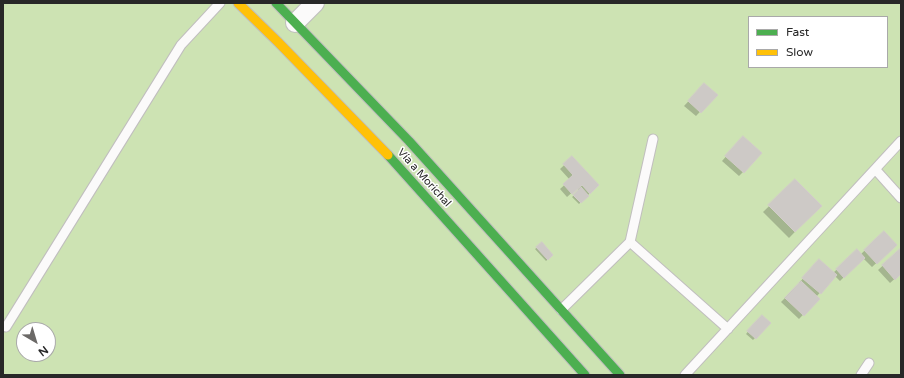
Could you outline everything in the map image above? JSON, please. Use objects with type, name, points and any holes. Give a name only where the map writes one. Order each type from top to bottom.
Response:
[{"type":"street","name":"Vía a Morichal","points":[[238,3],[389,156],[585,375]]},
{"type":"street","name":"Vía a Morichal","points":[[276,3],[409,141],[620,375]]},
{"type":"street","points":[[295,23],[315,3]]},
{"type":"lane","points":[[6,326],[181,45],[220,3]]},
{"type":"lane","points":[[561,310],[630,242],[653,139]]},
{"type":"lane","points":[[685,375],[901,141]]},
{"type":"lane","points":[[875,169],[901,198]]},
{"type":"lane","points":[[630,242],[728,329]]},
{"type":"lane","points":[[861,375],[869,363]]},
{"type":"green space","points":[[3,3],[901,3],[901,375],[3,375]]},
{"type":"building","points":[[704,83],[718,95],[701,113],[688,101]]},
{"type":"building","points":[[743,136],[762,153],[744,173],[725,156]]},
{"type":"building","points":[[572,156],[599,185],[590,194],[582,185],[572,194],[563,184],[573,175],[563,164]]},
{"type":"building","points":[[795,179],[822,206],[795,232],[768,205]]},
{"type":"building","points":[[581,187],[589,196],[581,203],[573,195]]},
{"type":"building","points":[[884,231],[897,245],[877,264],[864,250]]},
{"type":"building","points":[[542,242],[553,255],[548,260],[536,247]]},
{"type":"building","points":[[901,248],[901,274],[895,280],[882,265]]},
{"type":"building","points":[[857,249],[865,258],[844,278],[836,269]]},
{"type":"building","points":[[819,259],[837,275],[821,294],[802,278]]},
{"type":"building","points":[[801,281],[820,299],[804,316],[785,298]]},
{"type":"building","points":[[762,315],[771,323],[756,339],[747,331]]},
{"type":"traffic: fast","points":[[276,3],[409,141],[620,375]]},
{"type":"traffic: fast","points":[[388,155],[585,375]]},
{"type":"traffic: slow","points":[[238,3],[388,155]]}]
